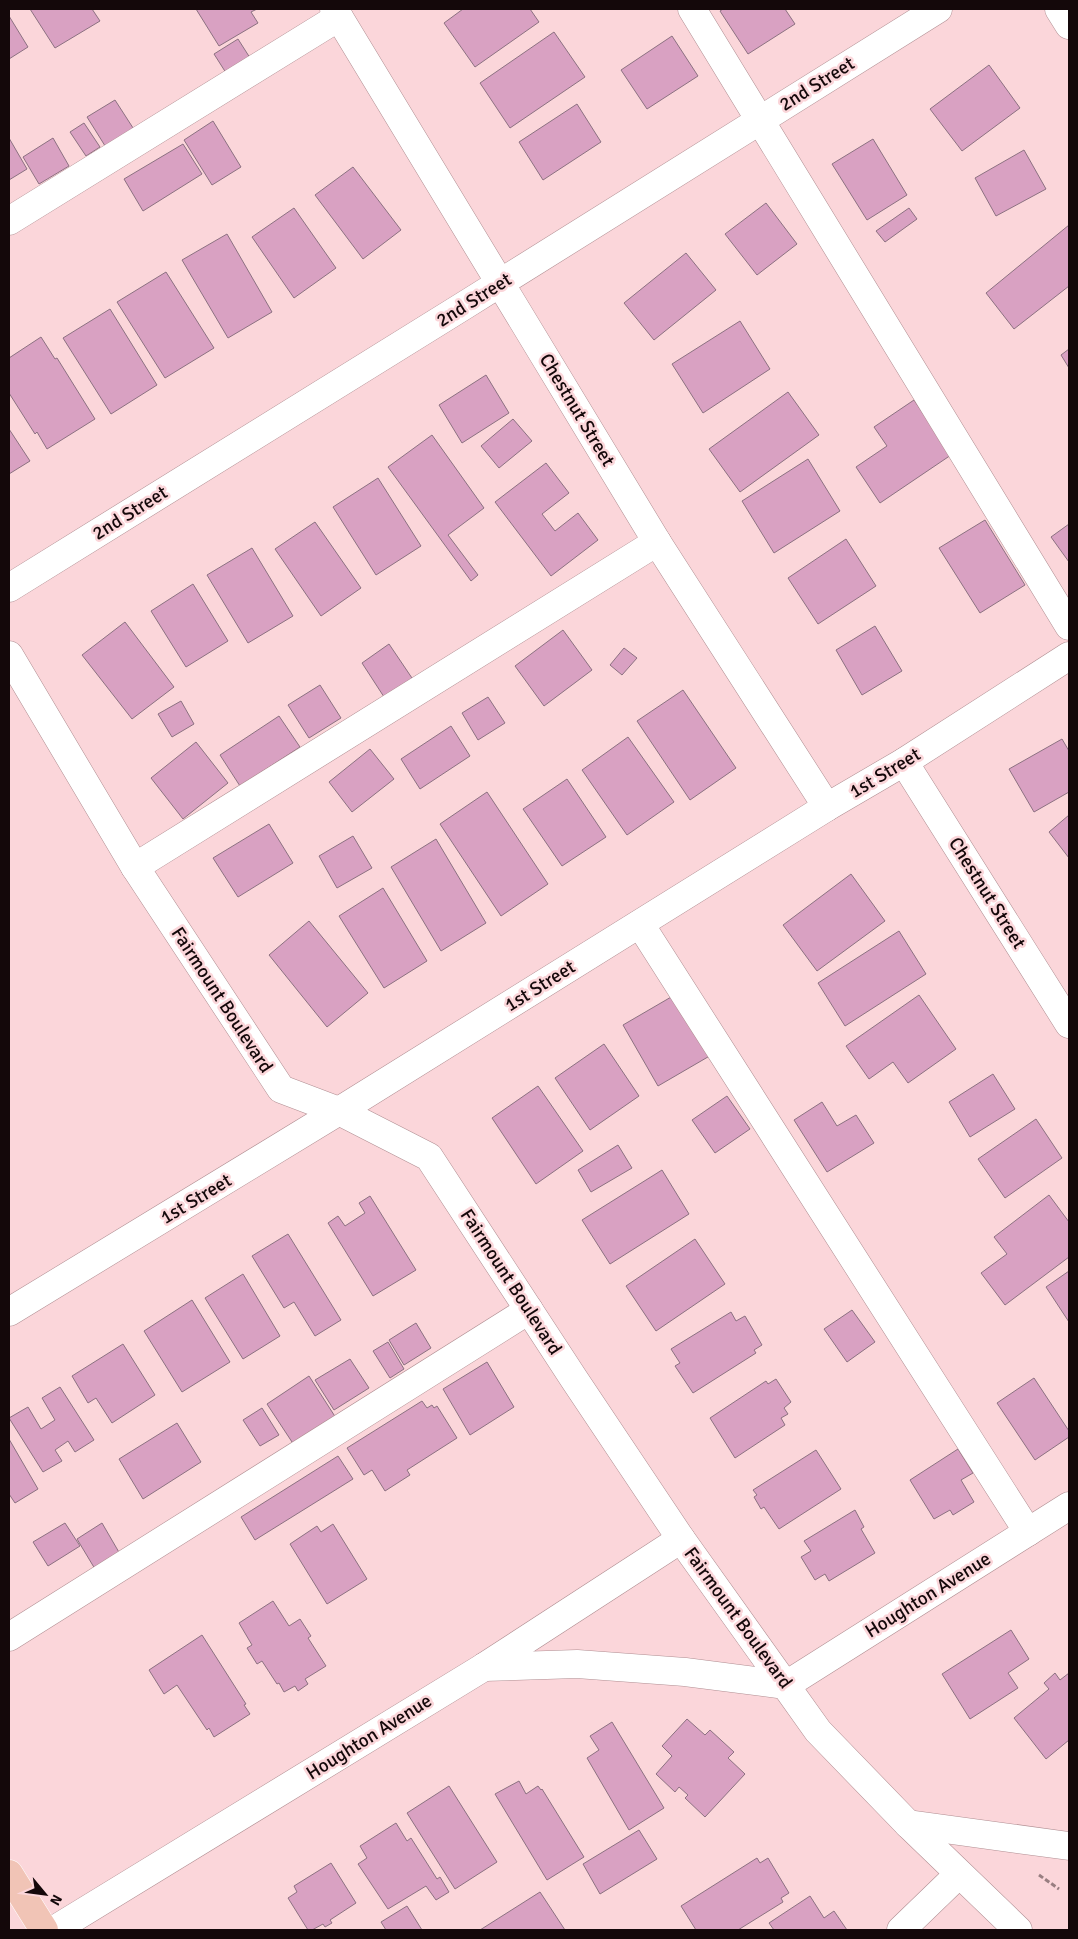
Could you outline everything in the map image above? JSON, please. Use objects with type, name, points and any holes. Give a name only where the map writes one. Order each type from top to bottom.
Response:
[{"type":"main road","points":[[9,1874],[44,1930]]},
{"type":"street","points":[[692,9],[1069,626]]},
{"type":"street","name":"2nd Street","points":[[9,588],[500,284],[938,9]]},
{"type":"street","points":[[1060,9],[1069,25]]},
{"type":"street","points":[[9,221],[337,13]]},
{"type":"street","name":"Chestnut Street","points":[[337,13],[657,542],[827,807]]},
{"type":"street","points":[[135,867],[657,542]]},
{"type":"street","name":"Fairmount Boulevard","points":[[9,655],[135,867],[282,1090],[339,1112],[429,1157],[681,1539],[818,1732],[908,1824],[1018,1930]]},
{"type":"street","name":"1st Street","points":[[9,1312],[339,1112],[827,807],[904,762],[1069,656]]},
{"type":"street","name":"Chestnut Street","points":[[904,762],[1069,1024]]},
{"type":"street","points":[[640,924],[1028,1532]]},
{"type":"street","points":[[9,1637],[529,1310]]},
{"type":"street","name":"Houghton Avenue","points":[[786,1685],[1028,1532],[1067,1512]]},
{"type":"street","name":"Houghton Avenue","points":[[54,1930],[484,1667],[681,1539]]},
{"type":"street","points":[[484,1667],[577,1664],[685,1672],[786,1685]]},
{"type":"street","points":[[908,1824],[1069,1846]]},
{"type":"street","points":[[901,1930],[959,1874]]},
{"type":"path","points":[[1036,1873],[1059,1889]]},
{"type":"building","points":[[30,9],[92,9],[100,21],[55,48]]},
{"type":"building","points":[[196,9],[257,9],[251,12],[258,23],[219,46]]},
{"type":"building","points":[[463,9],[530,9],[539,22],[475,67],[444,23]]},
{"type":"building","points":[[723,9],[785,9],[795,24],[748,54],[720,11]]},
{"type":"building","points":[[9,16],[28,47],[9,59]]},
{"type":"building","points":[[554,32],[585,77],[510,128],[480,83]]},
{"type":"building","points":[[672,36],[698,76],[647,109],[621,70]]},
{"type":"building","points":[[238,39],[252,61],[228,76],[214,54]]},
{"type":"building","points":[[989,65],[1020,108],[962,151],[930,109]]},
{"type":"building","points":[[115,100],[135,131],[107,149],[87,117]]},
{"type":"building","points":[[577,104],[601,142],[543,180],[519,142]]},
{"type":"building","points":[[213,121],[241,167],[212,185],[184,140]]},
{"type":"building","points":[[84,123],[100,147],[86,156],[70,132]]},
{"type":"building","points":[[9,138],[27,169],[9,180]]},
{"type":"building","points":[[53,138],[69,166],[39,184],[23,157]]},
{"type":"building","points":[[873,139],[907,195],[867,220],[832,164]]},
{"type":"building","points":[[183,144],[202,174],[143,211],[124,179]]},
{"type":"building","points":[[1024,150],[1046,189],[996,216],[975,178]]},
{"type":"building","points":[[353,167],[401,230],[363,259],[315,195]]},
{"type":"building","points":[[766,203],[797,244],[757,275],[725,234]]},
{"type":"building","points":[[294,208],[336,268],[294,298],[252,237]]},
{"type":"building","points":[[909,208],[917,219],[885,242],[876,231]]},
{"type":"building","points":[[1069,225],[1069,286],[1014,329],[986,293]]},
{"type":"building","points":[[227,234],[272,312],[228,338],[182,260]]},
{"type":"building","points":[[686,253],[716,290],[654,340],[624,303]]},
{"type":"building","points":[[166,272],[214,348],[165,378],[117,302]]},
{"type":"building","points":[[110,309],[157,385],[111,414],[63,338]]},
{"type":"building","points":[[740,321],[770,369],[703,413],[672,364]]},
{"type":"building","points":[[41,337],[55,359],[57,358],[95,419],[47,449],[37,432],[35,434],[9,393],[9,358]]},
{"type":"building","points":[[1069,349],[1069,368],[1061,355]]},
{"type":"building","points":[[486,375],[509,413],[462,443],[439,405]]},
{"type":"building","points":[[788,392],[819,435],[740,492],[709,449]]},
{"type":"building","points":[[914,400],[951,455],[880,503],[856,467],[887,446],[874,427]]},
{"type":"building","points":[[513,419],[532,441],[499,468],[481,446]]},
{"type":"building","points":[[9,429],[30,461],[9,474]]},
{"type":"building","points":[[432,435],[484,508],[448,535],[478,575],[471,581],[388,467]]},
{"type":"building","points":[[808,459],[840,511],[774,553],[742,501]]},
{"type":"building","points":[[546,463],[569,493],[542,514],[555,531],[578,513],[598,540],[551,576],[495,502]]},
{"type":"building","points":[[378,478],[421,546],[376,575],[333,507]]},
{"type":"building","points":[[985,520],[1025,585],[980,613],[939,548]]},
{"type":"building","points":[[315,522],[361,588],[321,616],[275,549]]},
{"type":"building","points":[[1069,524],[1069,562],[1051,537]]},
{"type":"building","points":[[846,539],[876,586],[818,624],[788,578]]},
{"type":"building","points":[[252,548],[293,616],[248,643],[207,575]]},
{"type":"building","points":[[193,584],[228,641],[186,667],[151,611]]},
{"type":"building","points":[[125,622],[174,687],[132,719],[82,655]]},
{"type":"building","points":[[875,626],[902,671],[862,695],[836,650]]},
{"type":"building","points":[[563,630],[592,670],[544,706],[515,666]]},
{"type":"building","points":[[389,644],[414,681],[386,700],[362,663]]},
{"type":"building","points":[[624,648],[637,658],[622,675],[610,665]]},
{"type":"building","points":[[320,685],[341,718],[309,738],[288,705]]},
{"type":"building","points":[[683,690],[736,768],[690,800],[637,721]]},
{"type":"building","points":[[488,697],[505,723],[478,740],[462,713]]},
{"type":"building","points":[[181,701],[194,724],[172,737],[158,714]]},
{"type":"building","points":[[279,716],[300,747],[240,786],[220,755]]},
{"type":"building","points":[[451,726],[470,756],[420,789],[401,759]]},
{"type":"building","points":[[628,737],[674,802],[627,835],[582,770]]},
{"type":"building","points":[[1062,739],[1069,751],[1069,792],[1034,812],[1009,769]]},
{"type":"building","points":[[196,742],[228,783],[183,819],[151,778]]},
{"type":"building","points":[[370,749],[394,779],[352,812],[329,782]]},
{"type":"building","points":[[567,779],[606,837],[562,866],[523,809]]},
{"type":"building","points":[[487,792],[548,884],[501,916],[440,824]]},
{"type":"building","points":[[1069,815],[1069,858],[1049,832]]},
{"type":"building","points":[[269,824],[293,863],[238,897],[213,858]]},
{"type":"building","points":[[353,836],[372,868],[337,888],[319,856]]},
{"type":"building","points":[[436,839],[486,923],[441,951],[391,867]]},
{"type":"building","points":[[851,874],[885,921],[817,971],[783,925]]},
{"type":"building","points":[[383,888],[427,961],[384,988],[339,916]]},
{"type":"building","points":[[309,921],[368,993],[327,1027],[269,955]]},
{"type":"building","points":[[899,931],[926,974],[845,1026],[818,983]]},
{"type":"building","points":[[678,993],[713,1054],[658,1086],[623,1025]]},
{"type":"building","points":[[919,995],[956,1049],[908,1083],[893,1062],[869,1079],[846,1046]]},
{"type":"building","points":[[604,1044],[639,1096],[590,1130],[555,1078]]},
{"type":"building","points":[[993,1074],[1015,1109],[970,1137],[949,1102]]},
{"type":"building","points":[[538,1086],[583,1151],[536,1184],[492,1118]]},
{"type":"building","points":[[727,1096],[750,1129],[715,1153],[692,1120]]},
{"type":"building","points":[[822,1102],[837,1126],[856,1115],[874,1143],[827,1172],[794,1120]]},
{"type":"building","points":[[1036,1119],[1062,1158],[1005,1198],[978,1159]]},
{"type":"building","points":[[618,1145],[632,1168],[591,1192],[578,1170]]},
{"type":"building","points":[[662,1170],[689,1214],[610,1264],[582,1220]]},
{"type":"building","points":[[1049,1195],[1069,1222],[1069,1257],[1005,1305],[981,1273],[1007,1254],[994,1237]]},
{"type":"building","points":[[370,1196],[416,1270],[373,1296],[328,1223],[338,1216],[345,1226],[365,1213],[359,1203]]},
{"type":"building","points":[[288,1234],[341,1320],[315,1336],[294,1302],[284,1308],[252,1256]]},
{"type":"building","points":[[695,1239],[725,1284],[656,1331],[626,1286]]},
{"type":"building","points":[[1069,1271],[1069,1322],[1046,1287]]},
{"type":"building","points":[[243,1274],[280,1336],[243,1359],[205,1298]]},
{"type":"building","points":[[192,1300],[230,1362],[182,1392],[144,1331]]},
{"type":"building","points":[[852,1310],[875,1342],[847,1362],[824,1329]]},
{"type":"building","points":[[731,1312],[736,1321],[745,1316],[762,1345],[754,1350],[756,1353],[693,1393],[675,1366],[680,1363],[671,1349]]},
{"type":"building","points":[[416,1323],[431,1348],[404,1365],[389,1340]]},
{"type":"building","points":[[388,1342],[404,1369],[390,1378],[373,1351]]},
{"type":"building","points":[[123,1344],[155,1395],[112,1423],[96,1398],[88,1403],[72,1376]]},
{"type":"building","points":[[350,1359],[369,1388],[334,1410],[315,1380]]},
{"type":"building","points":[[487,1362],[514,1407],[470,1435],[443,1389]]},
{"type":"building","points":[[309,1376],[336,1418],[294,1445],[267,1404]]},
{"type":"building","points":[[1034,1378],[1069,1431],[1069,1437],[1035,1460],[997,1403]]},
{"type":"building","points":[[776,1379],[791,1402],[784,1408],[788,1414],[781,1418],[785,1425],[735,1458],[710,1418],[766,1381],[768,1384]]},
{"type":"building","points":[[60,1387],[94,1440],[75,1452],[68,1441],[55,1450],[62,1461],[43,1472],[9,1418],[28,1407],[41,1429],[55,1420],[42,1398]]},
{"type":"building","points":[[422,1401],[427,1408],[432,1405],[434,1408],[437,1406],[457,1438],[407,1470],[410,1475],[385,1491],[372,1470],[364,1475],[347,1448]]},
{"type":"building","points":[[262,1408],[279,1435],[260,1446],[243,1420]]},
{"type":"building","points":[[177,1423],[201,1462],[143,1499],[119,1459]]},
{"type":"building","points":[[9,1439],[38,1489],[15,1503],[9,1494]]},
{"type":"building","points":[[958,1449],[973,1473],[961,1480],[974,1502],[953,1515],[950,1510],[934,1519],[910,1480]]},
{"type":"building","points":[[816,1450],[841,1489],[779,1529],[764,1507],[761,1509],[754,1497],[757,1495],[753,1490]]},
{"type":"building","points":[[338,1456],[353,1479],[255,1540],[241,1517]]},
{"type":"building","points":[[855,1510],[864,1527],[861,1529],[875,1553],[829,1581],[825,1574],[815,1580],[801,1557],[811,1551],[804,1541]]},
{"type":"building","points":[[65,1523],[80,1546],[48,1566],[33,1542]]},
{"type":"building","points":[[102,1523],[120,1554],[95,1569],[77,1539]]},
{"type":"building","points":[[333,1524],[367,1579],[327,1604],[290,1544],[317,1526],[321,1532]]},
{"type":"building","points":[[273,1601],[289,1626],[300,1619],[311,1636],[308,1638],[326,1666],[305,1679],[308,1684],[298,1691],[295,1686],[284,1692],[262,1661],[257,1664],[247,1648],[252,1645],[239,1623]]},
{"type":"building","points":[[1011,1630],[1029,1659],[1008,1673],[1018,1688],[970,1719],[942,1674]]},
{"type":"building","points":[[202,1635],[246,1704],[244,1705],[250,1714],[214,1737],[209,1728],[207,1730],[177,1685],[164,1694],[149,1670]]},
{"type":"building","points":[[1055,1673],[1060,1680],[1069,1673],[1069,1740],[1046,1759],[1014,1718],[1049,1689],[1044,1683]]},
{"type":"building","points":[[687,1719],[705,1735],[710,1730],[734,1752],[728,1758],[745,1774],[705,1817],[685,1798],[688,1795],[679,1787],[675,1792],[656,1774],[672,1756],[662,1746]]},
{"type":"building","points":[[612,1722],[664,1808],[629,1830],[587,1758],[599,1750],[590,1736]]},
{"type":"building","points":[[519,1781],[526,1794],[538,1786],[542,1789],[584,1857],[547,1880],[495,1794]]},
{"type":"building","points":[[449,1786],[497,1862],[455,1889],[407,1813]]},
{"type":"building","points":[[396,1823],[407,1841],[411,1838],[437,1879],[440,1877],[449,1892],[436,1900],[426,1886],[388,1909],[358,1864],[367,1858],[360,1846]]},
{"type":"building","points":[[639,1830],[657,1859],[600,1894],[583,1864]]},
{"type":"building","points":[[757,1858],[760,1863],[768,1858],[789,1893],[781,1898],[783,1902],[738,1930],[696,1930],[681,1906]]},
{"type":"building","points":[[331,1863],[356,1903],[330,1920],[332,1923],[325,1927],[323,1924],[308,1930],[288,1898],[297,1892],[294,1886]]},
{"type":"building","points":[[540,1892],[565,1930],[480,1930]]},
{"type":"building","points":[[810,1896],[824,1918],[834,1911],[847,1930],[774,1930],[769,1923]]},
{"type":"building","points":[[407,1906],[422,1930],[386,1930],[381,1922]]}]
